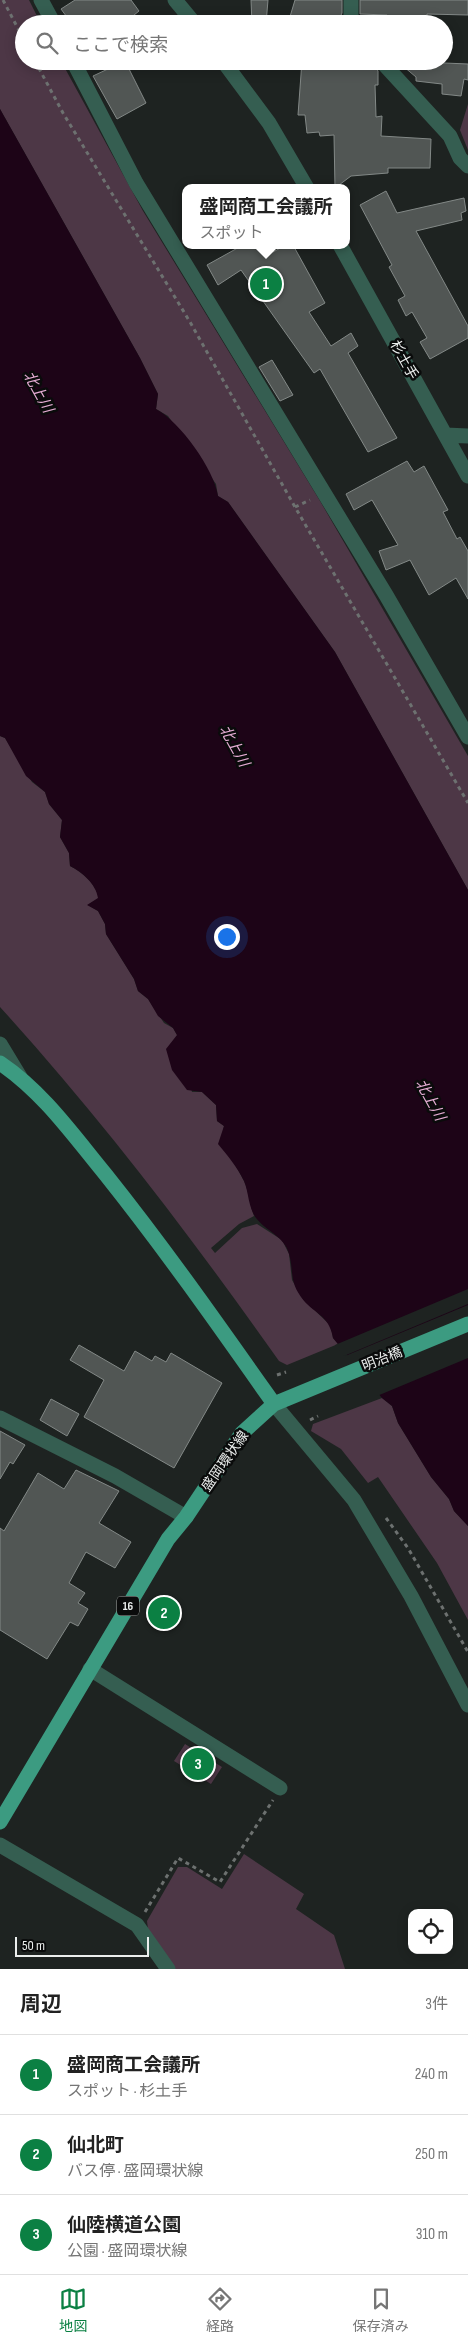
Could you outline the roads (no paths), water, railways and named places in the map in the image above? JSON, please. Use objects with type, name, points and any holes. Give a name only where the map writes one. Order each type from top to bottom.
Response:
[{"type":"main road","points":[[0,1063],[20,1077],[51,1107],[164,1249],[274,1404]]},
{"type":"main road","name":"明治橋","points":[[274,1404],[468,1324]]},
{"type":"main road","name":"盛岡環状線","points":[[0,1822],[168,1539],[186,1517],[242,1433],[274,1404]]},
{"type":"street","points":[[41,0],[49,15]]},
{"type":"street","points":[[175,0],[188,15]]},
{"type":"street","points":[[350,0],[350,15]]},
{"type":"street","points":[[78,70],[136,182],[386,595],[468,737]]},
{"type":"street","points":[[231,70],[269,123],[304,184]]},
{"type":"street","points":[[389,70],[450,136],[460,158],[468,166]]},
{"type":"street","name":"杉土手","points":[[342,249],[468,476]]},
{"type":"street","points":[[446,435],[468,436]]},
{"type":"street","points":[[0,1044],[20,1077]]},
{"type":"street","points":[[274,1404],[354,1500],[411,1596],[468,1705]]},
{"type":"street","points":[[0,1418],[115,1476],[186,1517]]},
{"type":"street","points":[[90,1669],[280,1788]]},
{"type":"street","points":[[0,1845],[137,1925],[168,1969]]},
{"type":"water","name":"北上川","points":[[0,109],[140,358],[158,394],[156,409],[175,424],[194,447],[210,473],[218,496],[228,502],[335,652],[468,890],[468,1526],[454,1511],[449,1499],[431,1477],[398,1423],[392,1406],[382,1398],[333,1338],[331,1330],[324,1319],[306,1303],[297,1291],[287,1248],[284,1243],[256,1218],[251,1209],[242,1176],[218,1144],[224,1126],[217,1121],[216,1105],[202,1092],[187,1090],[172,1070],[166,1049],[177,1035],[173,1028],[158,1016],[148,999],[138,991],[134,979],[106,934],[105,924],[98,911],[87,905],[98,898],[97,893],[88,879],[70,866],[69,853],[60,837],[62,820],[49,804],[45,792],[26,776],[5,738],[0,736]]},
{"type":"place","name":"盛岡商工会議所","points":[[266,284]]},
{"type":"place","name":"仙北町","points":[[164,1613]]},
{"type":"place","name":"仙陸横道公園","points":[[198,1764]]}]
